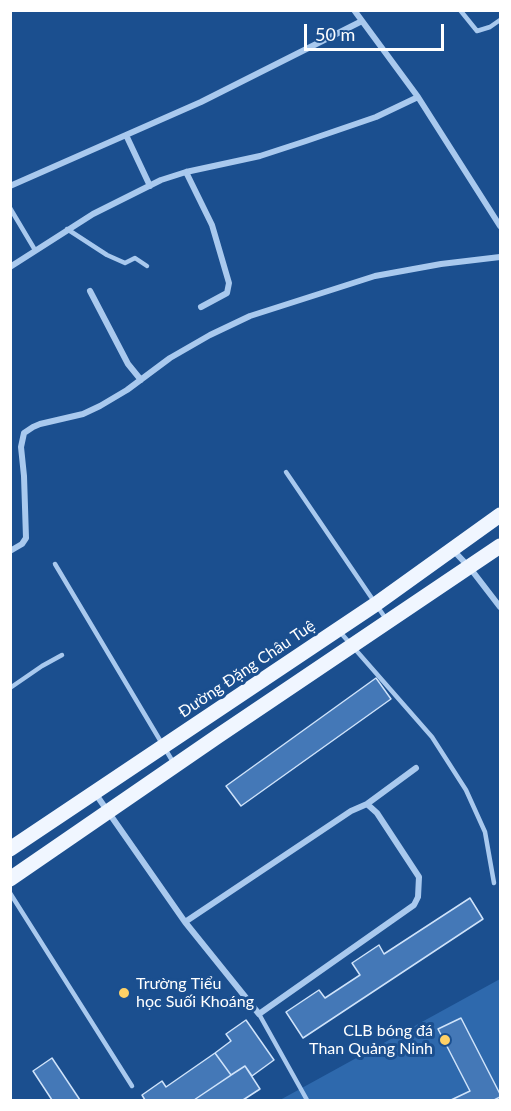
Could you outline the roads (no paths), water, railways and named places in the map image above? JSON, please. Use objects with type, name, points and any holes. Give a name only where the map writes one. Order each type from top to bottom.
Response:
[{"type":"main road","name":"Đường Đặng Châu Tuệ","points":[[10,849],[338,630],[501,515]]},
{"type":"main road","points":[[10,879],[501,546]]},
{"type":"street","points":[[354,10],[418,97],[501,226]]},
{"type":"street","points":[[10,186],[201,102],[362,21]]},
{"type":"street","points":[[10,267],[67,229],[150,186],[186,172],[260,156],[306,141],[376,117],[418,97]]},
{"type":"street","points":[[126,135],[150,186]]},
{"type":"street","points":[[186,172],[212,225],[229,283],[227,293],[201,307]]},
{"type":"street","points":[[10,551],[22,544],[27,531],[21,447],[24,433],[40,424],[83,414],[100,406],[210,334],[250,316],[375,276],[441,264],[501,257]]},
{"type":"street","points":[[90,291],[128,364],[141,380]]},
{"type":"street","points":[[452,549],[501,607]]},
{"type":"street","points":[[185,922],[351,811],[367,804],[416,768]]},
{"type":"street","points":[[95,793],[185,922],[259,1014],[414,904],[418,897],[419,878],[377,813],[367,804]]},
{"type":"lane","points":[[460,10],[477,31],[501,20]]},
{"type":"lane","points":[[10,208],[35,250]]},
{"type":"lane","points":[[67,229],[107,255],[125,263],[135,258],[147,266]]},
{"type":"lane","points":[[286,472],[388,623]]},
{"type":"lane","points":[[55,564],[175,766]]},
{"type":"lane","points":[[338,630],[432,737],[466,789],[485,832],[494,883]]},
{"type":"lane","points":[[10,688],[62,655]]},
{"type":"lane","points":[[10,893],[132,1086]]},
{"type":"lane","points":[[259,1014],[307,1101]]},
{"type":"place","name":"Trường Tiểu học Suối Khoáng","points":[[124,993]]},
{"type":"place","name":"CLB bóng đá Than Quảng Ninh","points":[[445,1040]]}]
